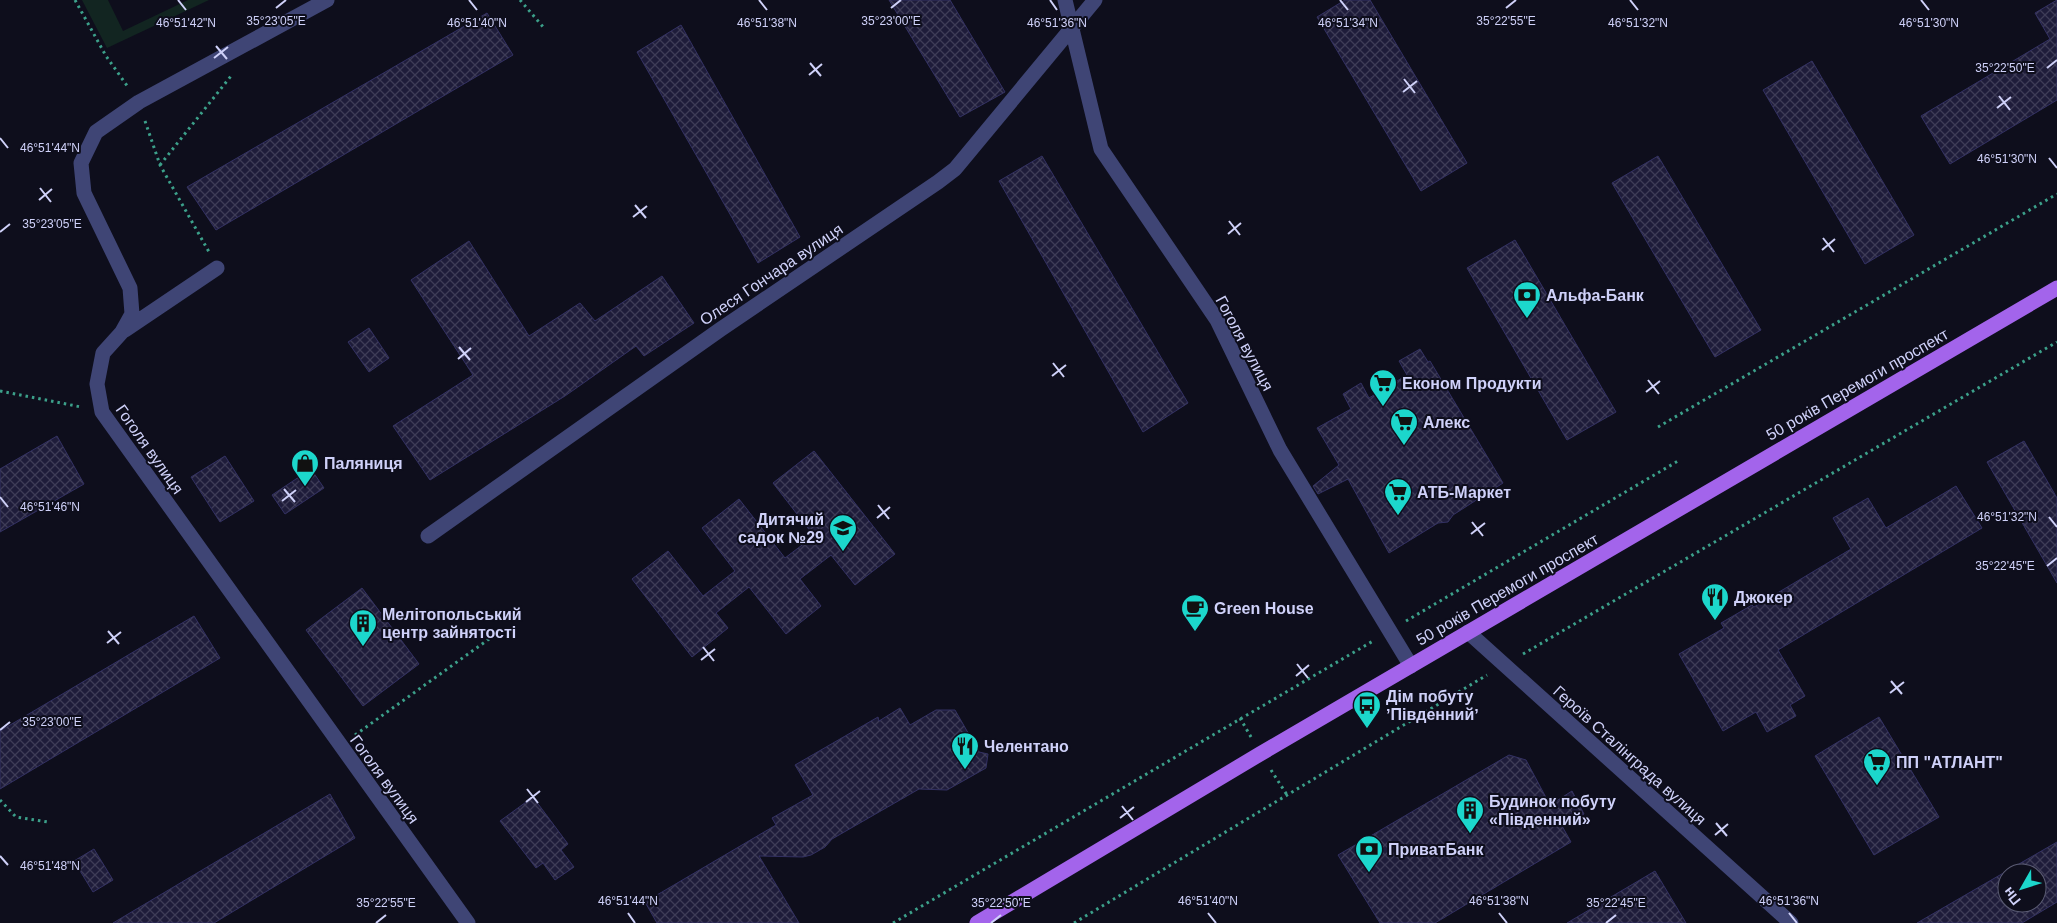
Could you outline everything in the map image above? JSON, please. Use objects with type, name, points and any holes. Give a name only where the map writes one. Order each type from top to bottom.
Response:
[{"type":"main road","name":"50 років Перемоги проспект","points":[[977,923],[1468,632],[2057,288]]},
{"type":"street","name":"Гоголя вулиця","points":[[327,0],[139,102],[96,132],[81,163],[84,193],[130,288],[132,314],[122,332],[102,353],[97,384],[102,412],[468,923]]},
{"type":"street","name":"Гоголя вулиця","points":[[1065,0],[1101,149],[1217,320],[1280,450],[1391,630],[1411,666]]},
{"type":"street","name":"Олеся Гончара вулиця","points":[[428,536],[737,318],[955,169],[1073,29],[1095,0]]},
{"type":"street","points":[[122,332],[218,268]]},
{"type":"street","name":"Героїв Сталінграда вулиця","points":[[1468,632],[1791,923]]},
{"type":"path","points":[[75,0],[106,56],[139,102],[160,165],[218,268]]},
{"type":"path","points":[[520,0],[544,28]]},
{"type":"path","points":[[160,165],[234,73]]},
{"type":"path","points":[[1658,427],[2057,194]]},
{"type":"path","points":[[1074,923],[1504,665],[2057,342]]},
{"type":"path","points":[[0,391],[102,412]]},
{"type":"path","points":[[893,923],[1678,460]]},
{"type":"path","points":[[340,746],[503,629]]},
{"type":"path","points":[[0,800],[16,817],[48,822]]},
{"type":"green space","points":[[82,0],[108,0],[123,31],[188,0],[209,0],[107,48]]},
{"type":"building","points":[[889,0],[950,0],[1005,92],[960,117]]},
{"type":"building","points":[[1345,0],[1370,0],[1467,163],[1421,191],[1317,17]]},
{"type":"building","points":[[2057,0],[2057,100],[1950,164],[1921,116],[2050,39],[2035,13]]},
{"type":"building","points":[[487,13],[513,55],[216,230],[187,187]]},
{"type":"building","points":[[681,25],[800,237],[758,263],[637,52]]},
{"type":"building","points":[[1812,61],[1914,235],[1865,264],[1763,90]]},
{"type":"building","points":[[1042,156],[1188,403],[1143,432],[999,181]]},
{"type":"building","points":[[1658,156],[1761,330],[1715,357],[1612,183]]},
{"type":"building","points":[[1515,240],[1616,412],[1567,440],[1467,268]]},
{"type":"building","points":[[469,241],[529,336],[580,303],[595,321],[662,276],[694,323],[644,356],[636,346],[565,396],[430,480],[393,426],[473,375],[411,280]]},
{"type":"building","points":[[369,328],[389,358],[369,372],[348,342]]},
{"type":"building","name":"Алекс","points":[[1420,349],[1428,362],[1430,361],[1503,483],[1453,515],[1448,522],[1438,523],[1389,553],[1348,479],[1318,494],[1313,486],[1339,465],[1317,428],[1351,409],[1343,394],[1361,383],[1369,398],[1407,375],[1399,361]]},
{"type":"building","points":[[57,436],[84,484],[0,532],[0,469]]},
{"type":"building","points":[[2024,441],[2057,498],[2057,583],[1987,462]]},
{"type":"building","name":"Дитячий садок №29","points":[[814,451],[895,554],[855,585],[831,555],[800,579],[821,606],[786,634],[749,587],[716,613],[728,628],[692,657],[632,579],[668,551],[703,596],[735,571],[702,528],[739,499],[785,558],[814,536],[773,483]]},
{"type":"building","points":[[225,456],[254,501],[220,522],[191,477]]},
{"type":"building","points":[[311,469],[324,488],[285,514],[272,495]]},
{"type":"building","points":[[1956,486],[1982,528],[1778,650],[1805,696],[1790,705],[1796,716],[1767,732],[1756,712],[1723,731],[1679,654],[1724,628],[1721,623],[1752,605],[1754,607],[1851,549],[1833,518],[1868,498],[1886,528]]},
{"type":"building","name":"Мелітопольський центр зайнятості","points":[[362,588],[419,664],[363,706],[306,630]]},
{"type":"building","points":[[194,616],[220,658],[0,789],[0,731]]},
{"type":"building","points":[[900,708],[910,725],[936,710],[955,710],[979,752],[988,754],[986,768],[947,790],[919,789],[832,839],[825,847],[811,855],[803,857],[759,856],[799,923],[657,923],[645,902],[776,825],[772,818],[813,795],[795,765],[878,717],[879,721]]},
{"type":"building","name":"ПП \"АТЛАНТ\"","points":[[1879,717],[1939,817],[1874,855],[1815,756]]},
{"type":"building","name":"Будинок побуту «Південний»","points":[[1509,755],[1526,760],[1550,805],[1572,791],[1584,814],[1562,826],[1571,842],[1435,923],[1380,923],[1338,855]]},
{"type":"building","points":[[330,794],[355,838],[214,923],[113,923]]},
{"type":"building","points":[[533,797],[568,844],[561,850],[574,867],[555,880],[543,863],[536,868],[500,821]]},
{"type":"building","points":[[2057,842],[2057,902],[2047,908],[2047,863],[2021,863]]},
{"type":"building","points":[[94,849],[113,880],[93,892],[74,861]]},
{"type":"building","points":[[1655,871],[1686,923],[1567,923]]},
{"type":"building","points":[[1997,877],[1997,913],[2039,913],[2022,923],[1917,923]]},
{"type":"place","name":"Альфа-Банк","points":[[1527,319]]},
{"type":"place","name":"Економ Продукти","points":[[1383,407]]},
{"type":"place","name":"Алекс","points":[[1404,446]]},
{"type":"place","name":"Паляниця","points":[[305,487]]},
{"type":"place","name":"АТБ-Маркет","points":[[1398,516]]},
{"type":"place","name":"Дитячий садок №29","points":[[843,552]]},
{"type":"place","name":"Джокер","points":[[1715,621]]},
{"type":"place","name":"Green House","points":[[1195,632]]},
{"type":"place","name":"Мелітопольський центр зайнятості","points":[[363,647]]},
{"type":"place","name":"Дім побуту ʼПівденнийʼ","points":[[1367,729]]},
{"type":"place","name":"Челентано","points":[[965,770]]},
{"type":"place","name":"ПП \"АТЛАНТ\"","points":[[1877,786]]},
{"type":"place","name":"Будинок побуту «Південний»","points":[[1470,834]]},
{"type":"place","name":"ПриватБанк","points":[[1369,873]]}]
